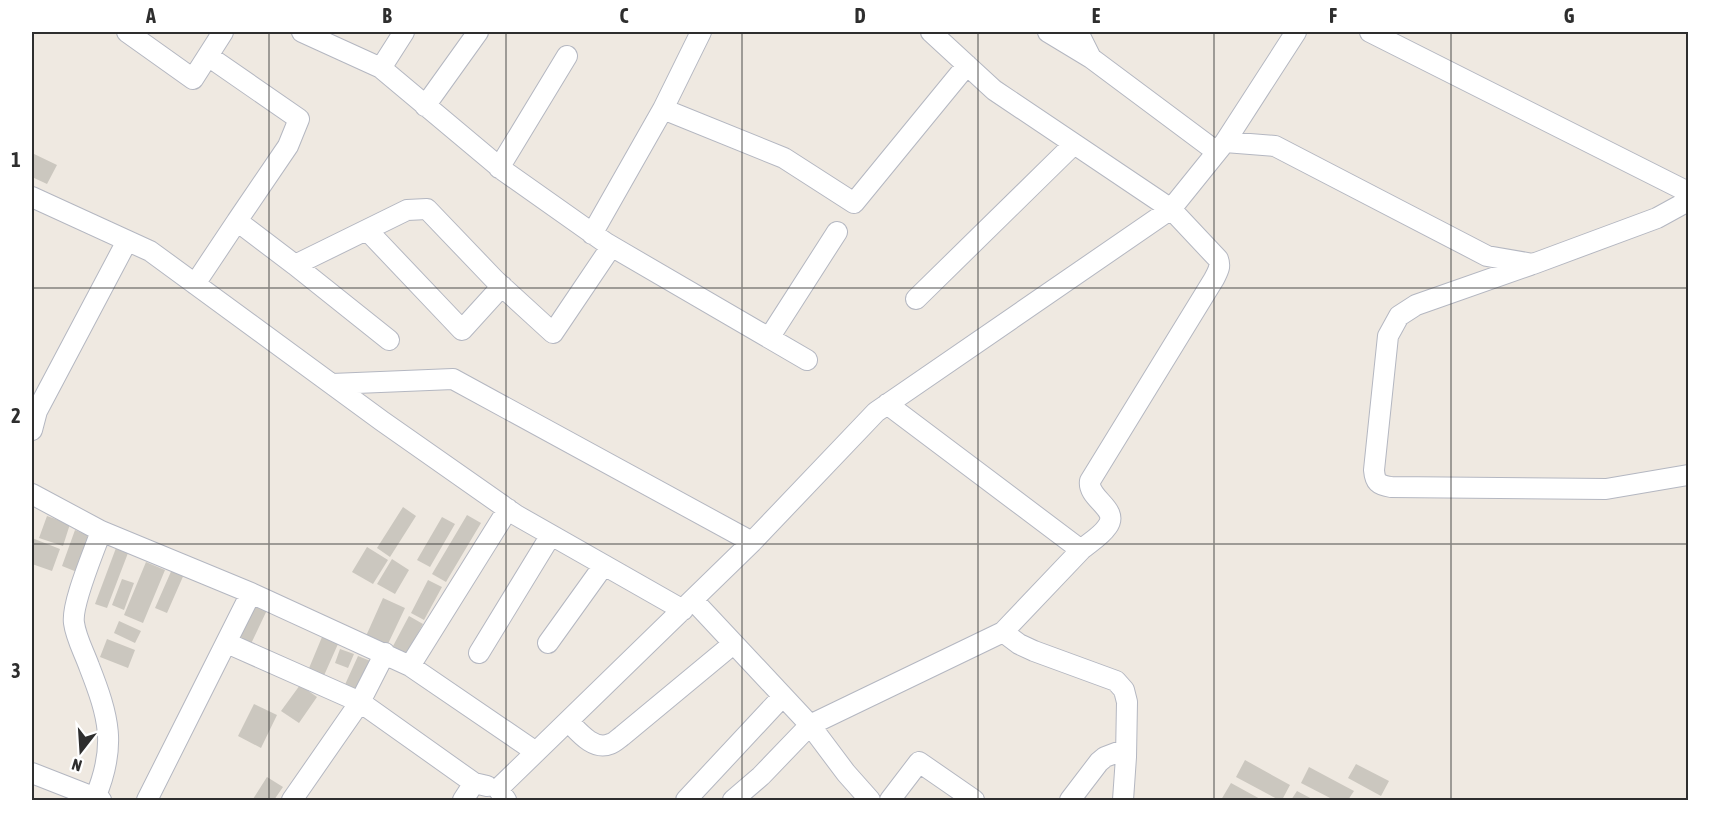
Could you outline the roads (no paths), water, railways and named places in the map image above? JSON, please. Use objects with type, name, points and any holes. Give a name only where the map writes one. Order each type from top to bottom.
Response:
[{"type":"street","points":[[126,32],[193,79],[223,32]]},
{"type":"street","points":[[302,32],[339,39],[381,68],[500,168],[610,247],[807,360]]},
{"type":"street","points":[[381,68],[404,32]]},
{"type":"street","points":[[425,105],[478,32]]},
{"type":"street","points":[[592,234],[663,109],[701,32]]},
{"type":"street","points":[[1048,32],[1091,58],[1221,147],[1275,146],[1487,256],[1533,264]]},
{"type":"street","points":[[1078,32],[1091,58]]},
{"type":"street","points":[[227,643],[360,702],[469,780],[502,795],[536,752],[752,542],[876,412],[1171,209],[1221,147],[1296,32]]},
{"type":"street","points":[[1370,32],[1689,192]]},
{"type":"street","points":[[733,801],[761,776],[810,725],[1003,632],[1081,550],[1108,527],[1111,519],[1108,510],[1092,494],[1089,488],[1090,482],[1219,269],[1218,259],[1171,209],[994,90],[967,65],[941,35]]},
{"type":"street","points":[[195,284],[288,146],[299,118],[208,56]]},
{"type":"street","points":[[500,168],[567,56]]},
{"type":"street","points":[[663,109],[784,158],[854,203],[967,65]]},
{"type":"street","points":[[916,299],[1074,144]]},
{"type":"street","points":[[32,197],[150,251],[508,509],[604,565],[688,605],[733,644],[810,725],[870,801]]},
{"type":"street","points":[[1689,201],[1657,218],[1416,305],[1399,316],[1388,336],[1374,470],[1375,479],[1380,485],[1391,487],[1606,489],[1689,475]]},
{"type":"street","points":[[296,265],[407,210],[427,210],[502,286],[553,333],[610,247]]},
{"type":"street","points":[[237,221],[389,339]]},
{"type":"street","points":[[367,230],[462,330],[502,286]]},
{"type":"street","points":[[769,338],[837,232]]},
{"type":"street","points":[[32,430],[38,411],[127,240]]},
{"type":"street","points":[[332,384],[453,379],[752,542]]},
{"type":"street","points":[[887,404],[1081,550]]},
{"type":"street","points":[[32,495],[101,531],[251,593],[385,653],[410,666],[536,752]]},
{"type":"street","points":[[410,666],[508,509]]},
{"type":"street","points":[[32,773],[98,799],[107,760],[106,714],[74,622],[75,608],[101,531]]},
{"type":"street","points":[[479,653],[551,535]]},
{"type":"street","points":[[548,643],[604,565]]},
{"type":"street","points":[[147,801],[251,593]]},
{"type":"street","points":[[1003,632],[1019,644],[1034,651],[1116,681],[1124,690],[1127,702],[1123,801]]},
{"type":"street","points":[[568,721],[589,741],[609,745],[733,644]]},
{"type":"street","points":[[292,801],[360,702],[385,653]]},
{"type":"street","points":[[686,801],[783,696]]},
{"type":"street","points":[[1070,801],[1099,762],[1105,757],[1126,749]]},
{"type":"street","points":[[890,801],[919,762],[974,801]]},
{"type":"street","points":[[447,801],[469,780]]},
{"type":"street","points":[[463,801],[469,780]]}]
